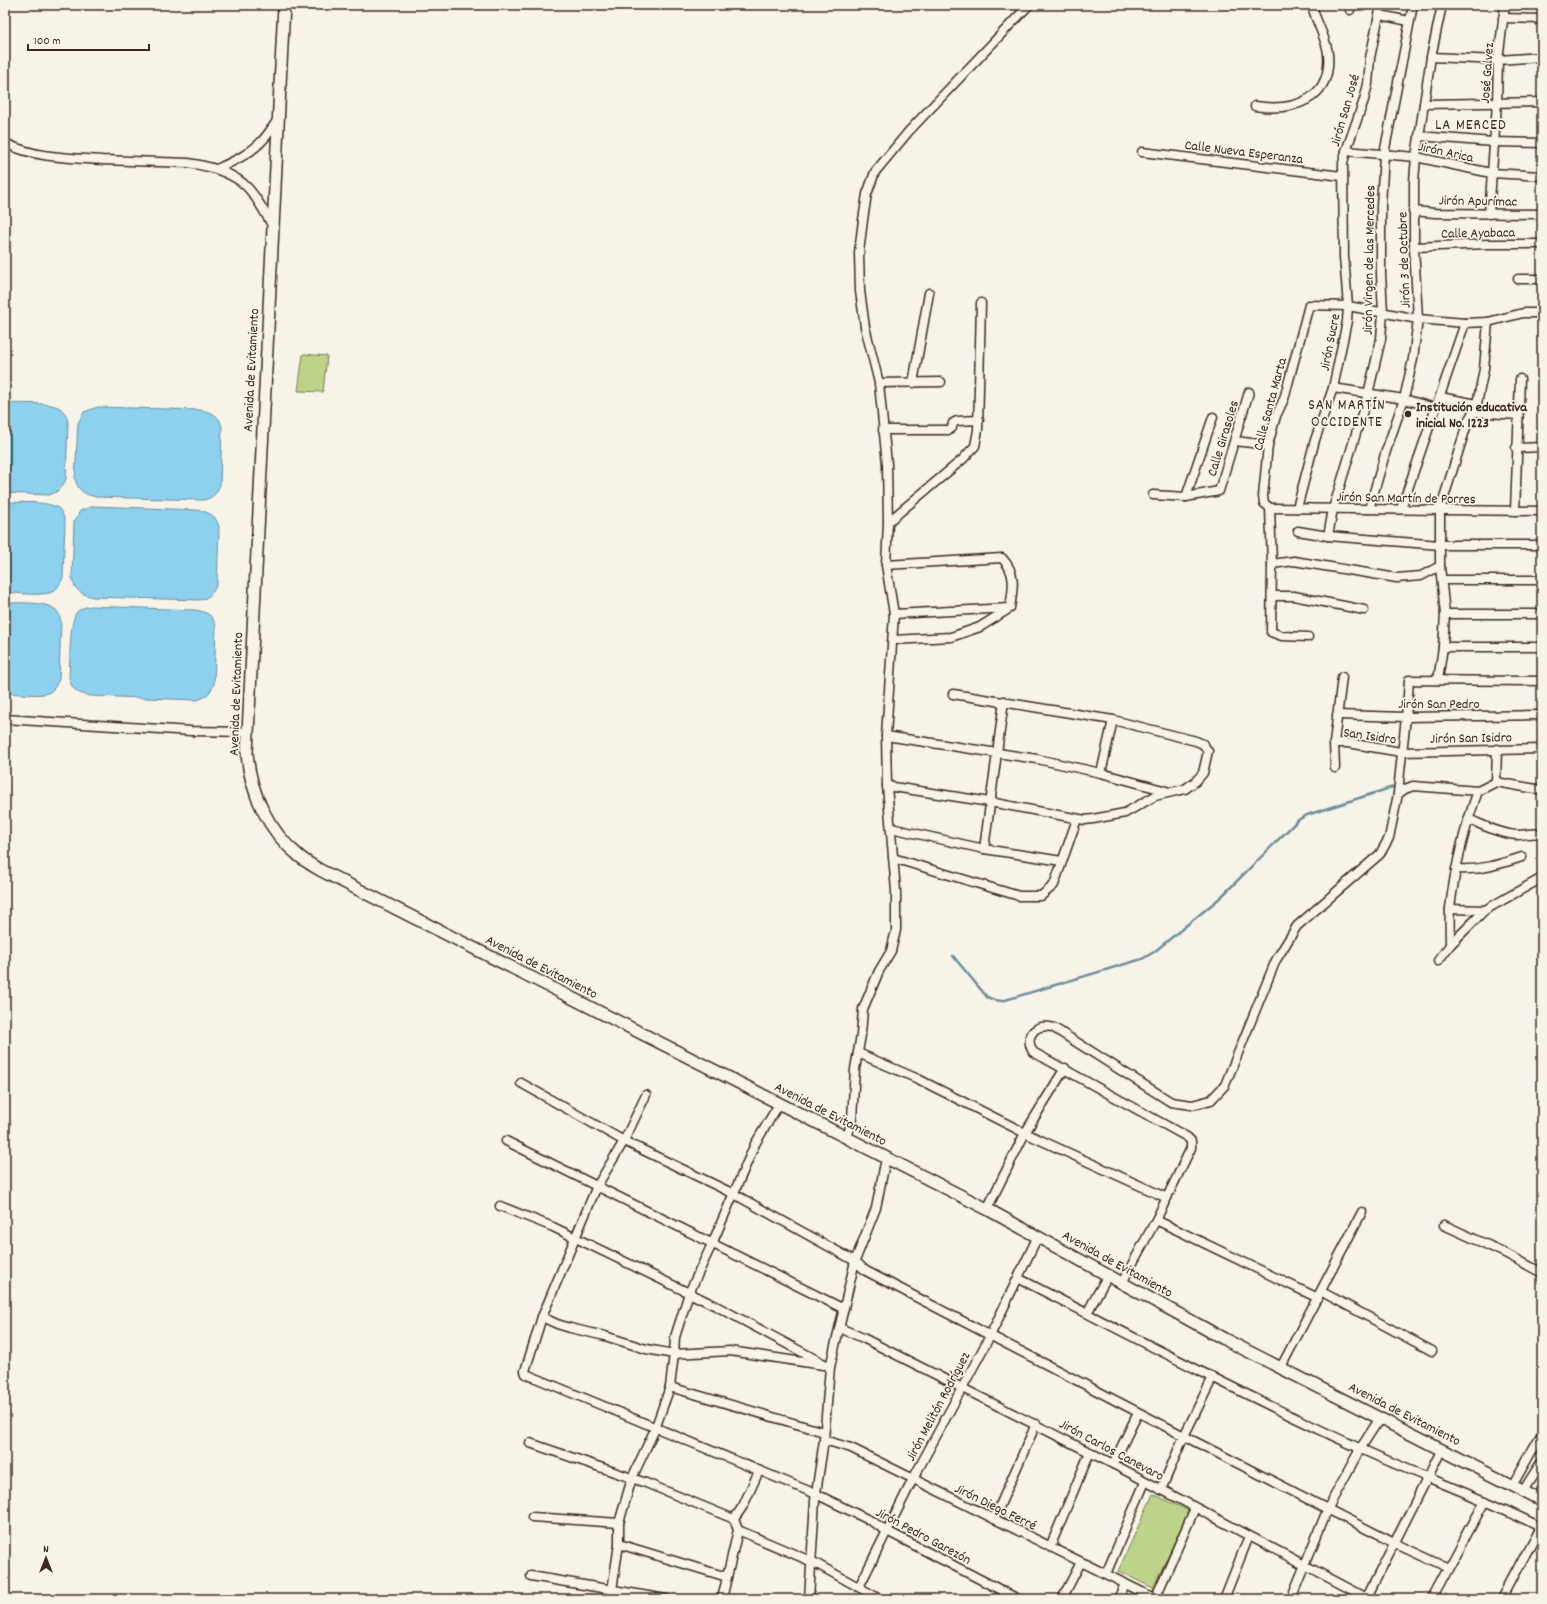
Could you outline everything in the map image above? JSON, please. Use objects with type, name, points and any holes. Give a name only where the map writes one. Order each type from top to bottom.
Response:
[{"type":"street","name":"Avenida de Evitamiento","points":[[284,5],[247,732],[248,768],[251,782],[258,801],[270,824],[283,841],[298,856],[320,870],[987,1209],[1226,1340],[1542,1501]]},
{"type":"street","points":[[847,1138],[852,1119],[855,1069],[863,1009],[879,972],[891,951],[895,938],[896,891],[887,786],[886,736],[894,614],[886,565],[888,522],[887,464],[879,383],[865,327],[860,291],[859,261],[867,194],[875,172],[910,131],[1029,5]]},
{"type":"street","points":[[1255,106],[1271,107],[1300,104],[1313,97],[1323,86],[1327,70],[1328,54],[1312,5]]},
{"type":"street","name":"Jirón San José","points":[[1342,176],[1346,151],[1366,92],[1373,42],[1381,5]]},
{"type":"street","name":"Jirón Virgen de las Mercedes","points":[[1328,536],[1333,509],[1368,394],[1380,346],[1383,312],[1380,240],[1384,154],[1413,5]]},
{"type":"street","name":"Jirón 3 de Octubre","points":[[1369,509],[1386,451],[1404,399],[1413,359],[1418,319],[1413,211],[1416,157],[1431,57],[1442,5]]},
{"type":"street","name":"José Galvez","points":[[1489,214],[1497,103],[1498,60],[1505,5]]},
{"type":"street","points":[[1380,15],[1409,21]]},
{"type":"street","points":[[1503,18],[1542,19]]},
{"type":"street","points":[[1431,57],[1498,60],[1542,57]]},
{"type":"street","points":[[1424,104],[1542,102]]},
{"type":"street","points":[[217,169],[250,151],[262,141],[277,121]]},
{"type":"street","points":[[1419,136],[1493,142],[1542,142]]},
{"type":"street","points":[[5,142],[21,150],[43,155],[116,161],[188,163],[204,165],[217,169],[247,187],[272,225]]},
{"type":"street","name":"Jirón Arica","points":[[1346,151],[1416,157],[1491,173],[1542,176]]},
{"type":"street","name":"Calle Nueva Esperanza","points":[[1142,152],[1342,176]]},
{"type":"street","name":"Jirón Sucre","points":[[1297,508],[1315,440],[1333,388],[1346,332],[1348,306],[1344,257],[1342,176]]},
{"type":"street","name":"Jirón Apurímac","points":[[1413,211],[1435,213],[1542,214]]},
{"type":"street","name":"Calle Ayabaca","points":[[1414,247],[1489,244],[1542,244]]},
{"type":"street","points":[[1518,279],[1542,279]]},
{"type":"street","points":[[913,383],[929,293]]},
{"type":"street","points":[[888,522],[963,459],[975,446],[979,420],[981,303]]},
{"type":"street","name":"Calle Santa Marta","points":[[1308,637],[1282,636],[1272,632],[1270,508],[1264,503],[1263,496],[1268,445],[1276,416],[1284,399],[1309,305],[1348,306]]},
{"type":"street","points":[[1348,306],[1418,319],[1464,323],[1488,322],[1523,313],[1542,313]]},
{"type":"street","points":[[1438,680],[1443,647],[1445,614],[1440,566],[1440,510],[1453,464],[1475,408],[1484,369],[1488,322]]},
{"type":"street","points":[[1401,509],[1464,323]]},
{"type":"street","points":[[1515,511],[1517,415],[1520,379]]},
{"type":"street","points":[[879,383],[941,382]]},
{"type":"street","points":[[1333,388],[1404,399],[1435,408]]},
{"type":"street","name":"Calle Girasoles","points":[[1186,497],[1219,491],[1249,392]]},
{"type":"street","points":[[1440,397],[1475,408],[1517,415]]},
{"type":"street","points":[[1153,495],[1186,497],[1213,417]]},
{"type":"street","points":[[883,430],[948,430],[952,428],[953,423],[957,421],[979,420]]},
{"type":"street","points":[[1235,441],[1268,445]]},
{"type":"street","points":[[1516,448],[1542,447]]},
{"type":"street","name":"Jirón San Martín de Porres","points":[[1270,508],[1542,511]]},
{"type":"street","points":[[1298,531],[1328,536],[1440,545],[1542,545]]},
{"type":"street","points":[[886,565],[1002,558],[1009,565],[1014,582],[1010,608],[980,627],[950,637],[893,640]]},
{"type":"street","points":[[1272,564],[1294,561],[1397,578],[1422,576],[1440,566]]},
{"type":"street","points":[[1442,580],[1542,580]]},
{"type":"street","points":[[1272,596],[1294,596],[1364,610]]},
{"type":"street","points":[[894,614],[1010,608]]},
{"type":"street","points":[[1445,614],[1542,614]]},
{"type":"street","points":[[1443,647],[1542,647]]},
{"type":"street","points":[[1335,768],[1334,743],[1342,677]]},
{"type":"street","points":[[1122,1283],[1167,1198],[1191,1148],[1191,1141],[1187,1137],[1065,1068],[1033,1052],[1029,1046],[1029,1038],[1036,1028],[1048,1026],[1054,1028],[1171,1102],[1192,1105],[1211,1100],[1225,1084],[1276,960],[1297,926],[1380,854],[1389,838],[1398,794],[1401,752],[1407,717],[1409,680],[1542,681]]},
{"type":"street","points":[[887,786],[990,802],[1077,819],[1093,820],[1125,813],[1155,796],[1185,789],[1196,781],[1203,773],[1207,761],[1208,752],[1206,748],[1196,741],[1113,720],[1004,701],[952,694]]},
{"type":"street","points":[[984,849],[1004,701]]},
{"type":"street","name":"Jirón San Pedro","points":[[1337,715],[1407,717],[1542,716]]},
{"type":"street","points":[[5,719],[191,731],[247,732]]},
{"type":"street","points":[[1100,773],[1113,720]]},
{"type":"street","points":[[886,736],[997,752],[1100,773],[1172,792]]},
{"type":"street","name":"San Isidro","points":[[1334,743],[1348,743],[1401,752]]},
{"type":"street","name":"Jirón San Isidro","points":[[1401,752],[1542,749]]},
{"type":"street","points":[[1496,782],[1497,750]]},
{"type":"street","points":[[1398,794],[1413,786],[1478,791],[1496,782],[1542,790]]},
{"type":"street","points":[[1450,945],[1450,910],[1456,869],[1468,819],[1478,791]]},
{"type":"street","points":[[893,858],[1019,896],[1041,896],[1054,885],[1077,819]]},
{"type":"street","points":[[1468,819],[1503,832],[1517,835],[1542,834]]},
{"type":"street","points":[[891,828],[984,849],[1062,861]]},
{"type":"street","points":[[1456,869],[1482,869],[1522,858]]},
{"type":"street","points":[[1438,961],[1450,945],[1485,910],[1542,878]]},
{"type":"street","points":[[1450,910],[1485,910]]},
{"type":"street","points":[[858,1053],[918,1079],[1025,1133],[1167,1198]]},
{"type":"street","points":[[987,1209],[1025,1133],[1065,1068]]},
{"type":"street","points":[[521,1083],[624,1141],[734,1194],[855,1261],[866,1271],[990,1336],[1394,1543],[1448,1568]]},
{"type":"street","points":[[646,1095],[624,1141],[597,1186],[542,1317],[570,1328],[605,1336],[646,1349],[674,1354],[730,1351],[830,1366]]},
{"type":"street","points":[[612,1590],[619,1544],[619,1523],[632,1478],[656,1429],[670,1387],[675,1337],[688,1293],[712,1244],[756,1144],[779,1104]]},
{"type":"street","points":[[506,1141],[844,1309]]},
{"type":"street","points":[[808,1599],[816,1494],[824,1436],[830,1366],[855,1261],[876,1208],[886,1158]]},
{"type":"street","points":[[500,1206],[552,1227],[718,1307],[830,1366]]},
{"type":"street","points":[[1281,1367],[1320,1295],[1362,1212]]},
{"type":"street","points":[[1156,1220],[1320,1295],[1432,1351]]},
{"type":"street","points":[[1444,1225],[1503,1252],[1542,1273]]},
{"type":"street","name":"Jirón Melitón Rodríguez","points":[[859,1587],[913,1479],[990,1336],[1038,1236]]},
{"type":"street","points":[[1087,1313],[1108,1275]]},
{"type":"street","points":[[1018,1278],[1213,1377],[1360,1449],[1485,1501],[1541,1528],[1502,1599]]},
{"type":"street","name":"Jirón Pedro Garezón","points":[[542,1317],[525,1371],[526,1374],[816,1494],[871,1521],[887,1531],[1018,1599]]},
{"type":"street","name":"Jirón Carlos Canevaro","points":[[840,1328],[1036,1424],[1306,1565],[1367,1599]]},
{"type":"street","points":[[1161,1490],[1184,1436],[1213,1377]]},
{"type":"street","name":"Jirón Diego Ferré","points":[[670,1387],[824,1436],[1156,1599]]},
{"type":"street","points":[[1113,1464],[1138,1413]]},
{"type":"street","points":[[1291,1599],[1328,1508],[1360,1449],[1380,1418]]},
{"type":"street","points":[[994,1519],[1036,1424]]},
{"type":"street","points":[[1512,1486],[1542,1433]]},
{"type":"street","points":[[530,1443],[632,1478],[734,1519],[738,1530],[722,1599]]},
{"type":"street","points":[[1367,1599],[1442,1449]]},
{"type":"street","points":[[1050,1547],[1090,1452]]},
{"type":"street","points":[[1523,1491],[1542,1461]]},
{"type":"street","points":[[734,1519],[743,1506],[759,1471]]},
{"type":"street","points":[[1106,1574],[1145,1482]]},
{"type":"street","points":[[1432,1599],[1485,1501]]},
{"type":"street","points":[[1156,1599],[1195,1508]]},
{"type":"street","points":[[532,1517],[619,1523]]},
{"type":"street","points":[[738,1530],[811,1561],[880,1599]]},
{"type":"street","points":[[1224,1599],[1249,1536]]},
{"type":"street","points":[[619,1544],[727,1577]]},
{"type":"street","points":[[1062,1599],[1081,1562]]},
{"type":"street","points":[[531,1576],[666,1599]]},
{"type":"street","points":[[1118,1599],[1125,1584]]},
{"type":"green space","points":[[303,354],[327,356],[323,392],[298,391]]},
{"type":"green space","points":[[1153,1494],[1189,1511],[1153,1588],[1118,1571]]},
{"type":"water","points":[[5,403],[53,405],[60,408],[65,413],[68,422],[66,479],[57,491],[49,495],[5,493]]},
{"type":"water","points":[[98,407],[201,410],[218,417],[222,428],[220,485],[216,493],[212,497],[203,500],[97,497],[83,492],[78,487],[75,479],[78,423],[84,412]]},
{"type":"water","points":[[5,502],[49,504],[58,508],[61,512],[65,521],[63,578],[54,591],[44,594],[5,592]]},
{"type":"water","points":[[94,506],[197,510],[214,517],[219,527],[217,584],[212,592],[206,598],[200,600],[93,597],[85,595],[79,591],[72,578],[74,522],[80,511]]},
{"type":"water","points":[[5,603],[32,603],[46,605],[52,607],[59,614],[61,621],[59,679],[56,686],[50,692],[35,695],[5,693]]},
{"type":"water","points":[[91,606],[195,610],[211,616],[216,627],[214,684],[210,692],[203,698],[197,700],[91,696],[74,689],[69,678],[70,643],[74,617],[77,612]]},
{"type":"waterway","points":[[953,956],[987,997],[1002,1001],[1142,959],[1154,952],[1221,897],[1298,820],[1307,815],[1393,787]]},
{"type":"place","name":"Institución educativa inicial No. 1223","points":[[1408,414]]},
{"type":"district","name":"LA MERCED","points":[[1471,124]]},
{"type":"district","name":"SAN MARTÍN OCCIDENTE","points":[[1347,412]]}]
